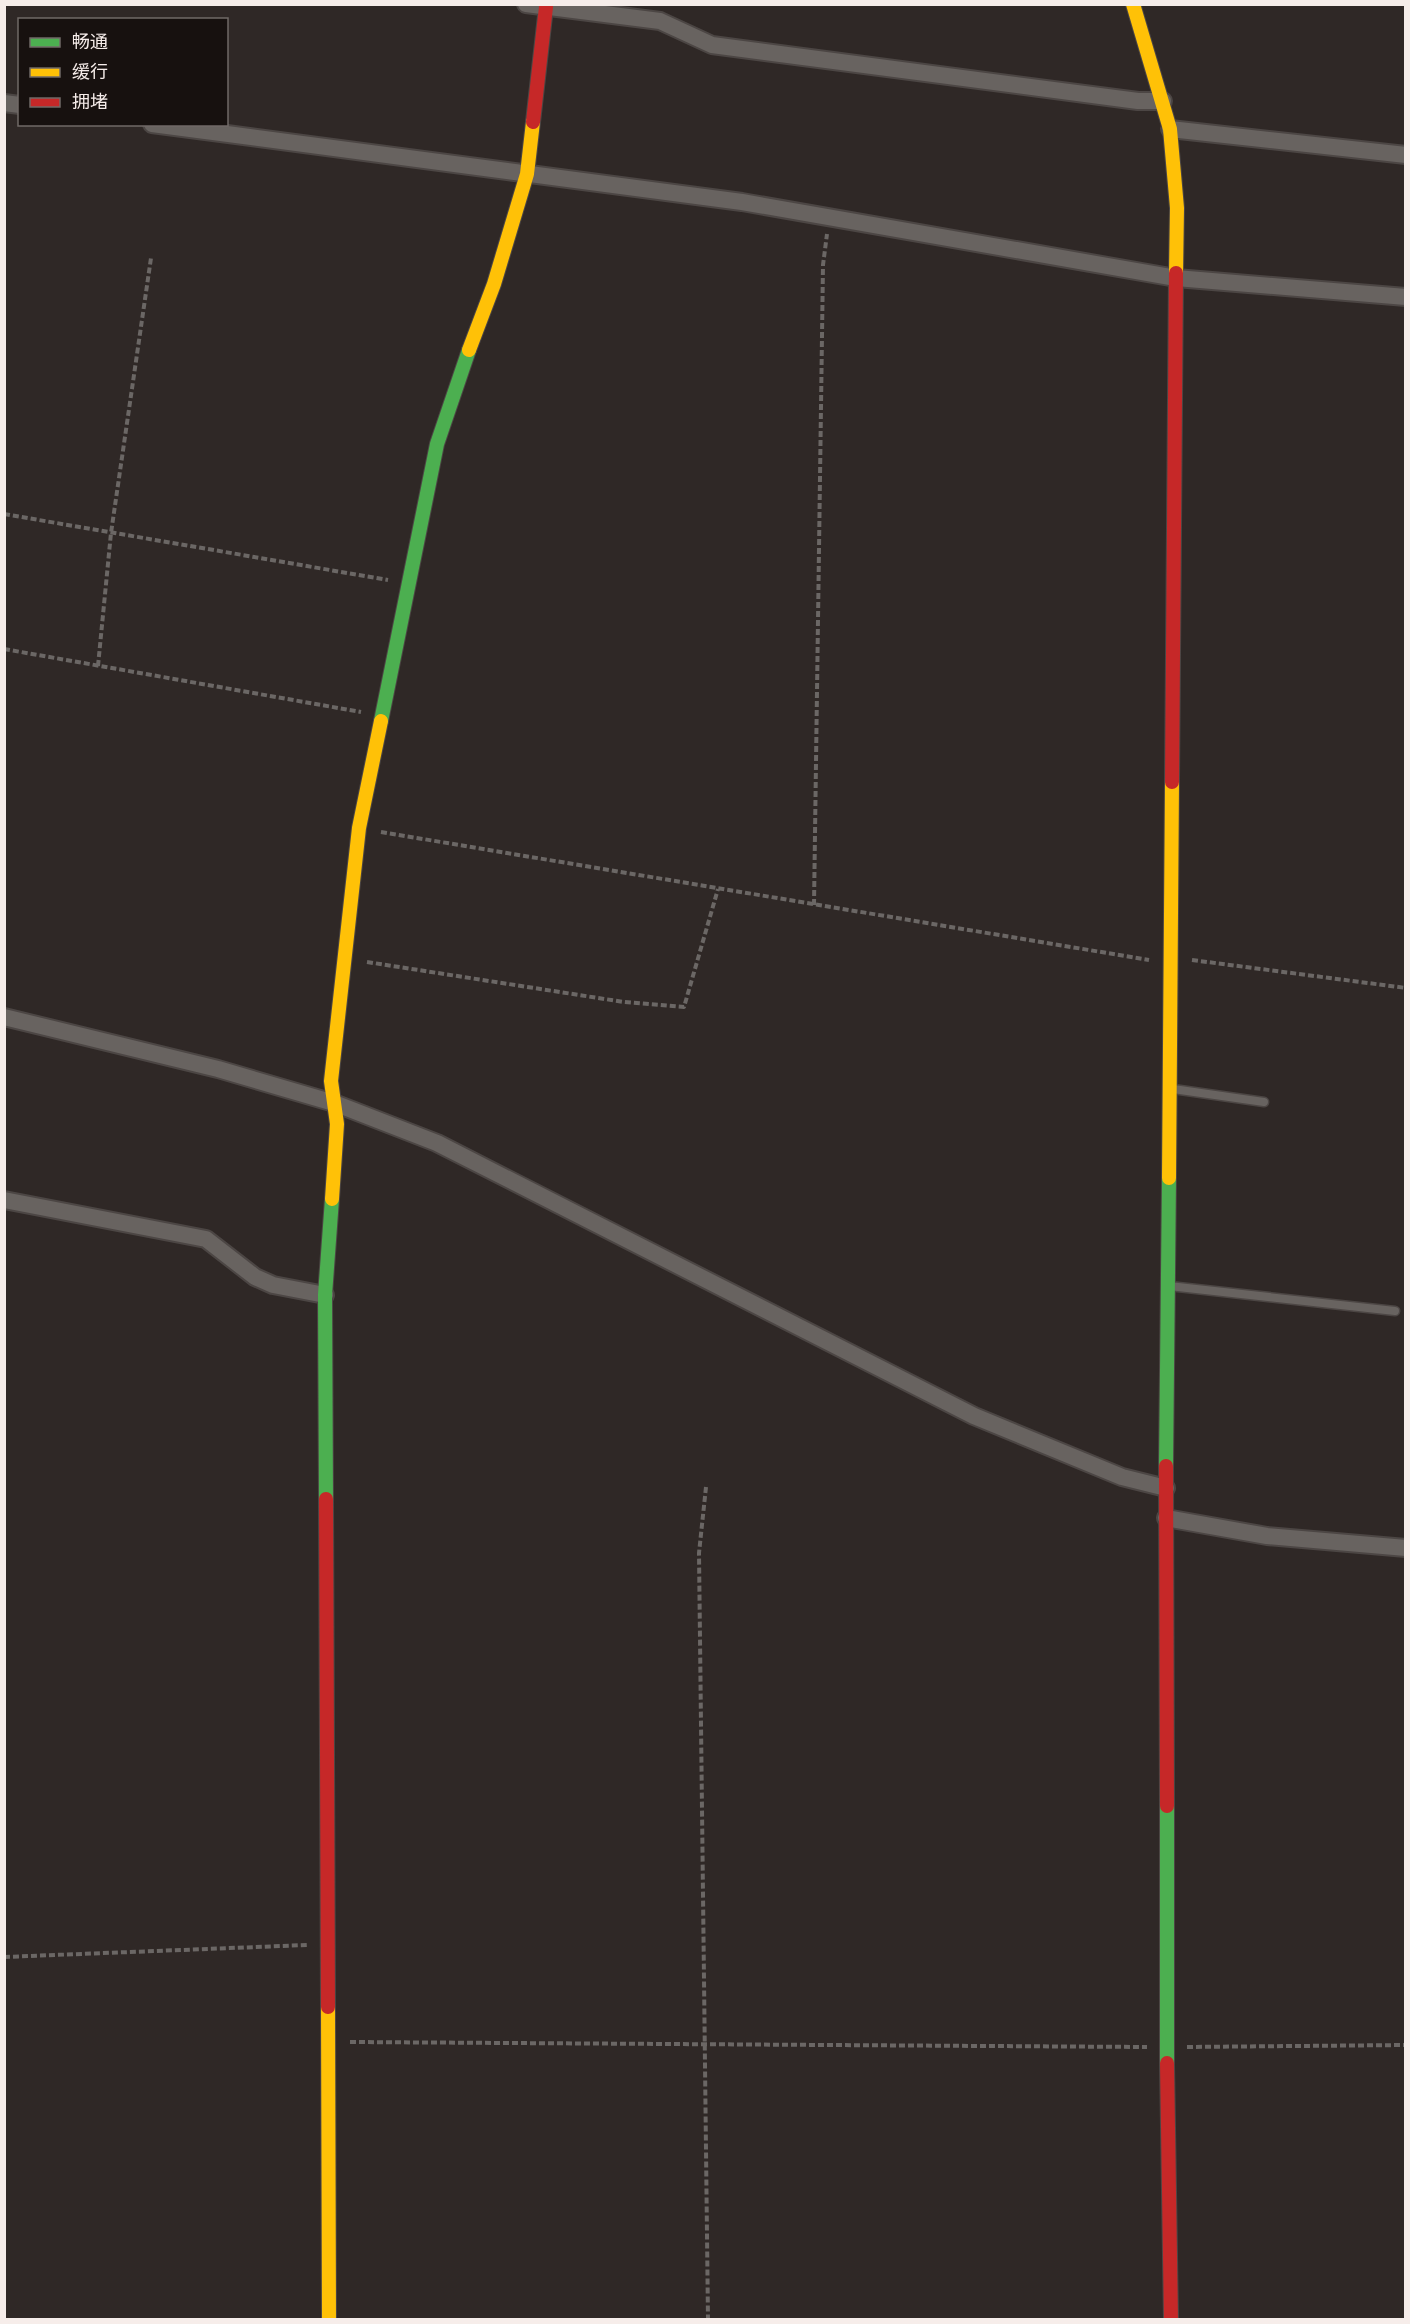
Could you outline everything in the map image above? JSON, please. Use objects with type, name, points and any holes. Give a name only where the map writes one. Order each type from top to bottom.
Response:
[{"type":"street","points":[[526,4],[660,21],[712,45],[1138,101],[1163,101]]},
{"type":"street","points":[[1133,4],[1170,129],[1177,208],[1166,1488],[1167,2048],[1171,2319]]},
{"type":"street","points":[[328,2319],[325,1295],[337,1124],[331,1081],[359,828],[437,444],[458,377],[494,284],[527,169],[546,7]]},
{"type":"street","points":[[169,126],[527,169],[1177,272],[1406,297]]},
{"type":"street","points":[[1170,129],[1406,155]]},
{"type":"street","points":[[4,1017],[218,1069],[334,1103],[436,1143],[974,1416],[1122,1477],[1166,1488]]},
{"type":"street","points":[[4,1200],[206,1239],[255,1277],[273,1286],[325,1295]]},
{"type":"street","points":[[1166,1518],[1267,1536],[1406,1548]]},
{"type":"lane","points":[[1168,1088],[1264,1102]]},
{"type":"lane","points":[[1167,1286],[1395,1311]]},
{"type":"path","points":[[814,905],[823,265],[830,218]]},
{"type":"path","points":[[98,666],[111,533],[152,258]]},
{"type":"path","points":[[4,514],[409,584]]},
{"type":"path","points":[[4,648],[382,716]]},
{"type":"path","points":[[359,828],[1151,960],[1170,959],[1406,988]]},
{"type":"path","points":[[345,959],[624,1002],[684,1007],[718,889]]},
{"type":"path","points":[[706,1487],[699,1553],[707,2045],[708,2319]]},
{"type":"path","points":[[4,1957],[326,1945]]},
{"type":"path","points":[[327,2042],[1167,2048],[1406,2045]]},
{"type":"traffic: fast","points":[[381,721],[437,444],[469,350]]},
{"type":"traffic: fast","points":[[1166,1466],[1169,1178]]},
{"type":"traffic: fast","points":[[326,1499],[325,1295],[332,1199]]},
{"type":"traffic: fast","points":[[1167,1806],[1167,2063]]},
{"type":"traffic: slow","points":[[1133,4],[1170,129],[1177,208],[1176,273]]},
{"type":"traffic: slow","points":[[469,350],[494,284],[527,174],[533,122]]},
{"type":"traffic: slow","points":[[332,1199],[337,1124],[331,1081],[359,828],[381,721]]},
{"type":"traffic: slow","points":[[1169,1178],[1172,782]]},
{"type":"traffic: slow","points":[[328,2007],[329,2320]]},
{"type":"traffic: jam","points":[[533,122],[546,7]]},
{"type":"traffic: jam","points":[[1172,782],[1176,273]]},
{"type":"traffic: jam","points":[[1166,1466],[1167,1806]]},
{"type":"traffic: jam","points":[[326,1499],[328,2007]]},
{"type":"traffic: jam","points":[[1167,2063],[1171,2320]]}]
